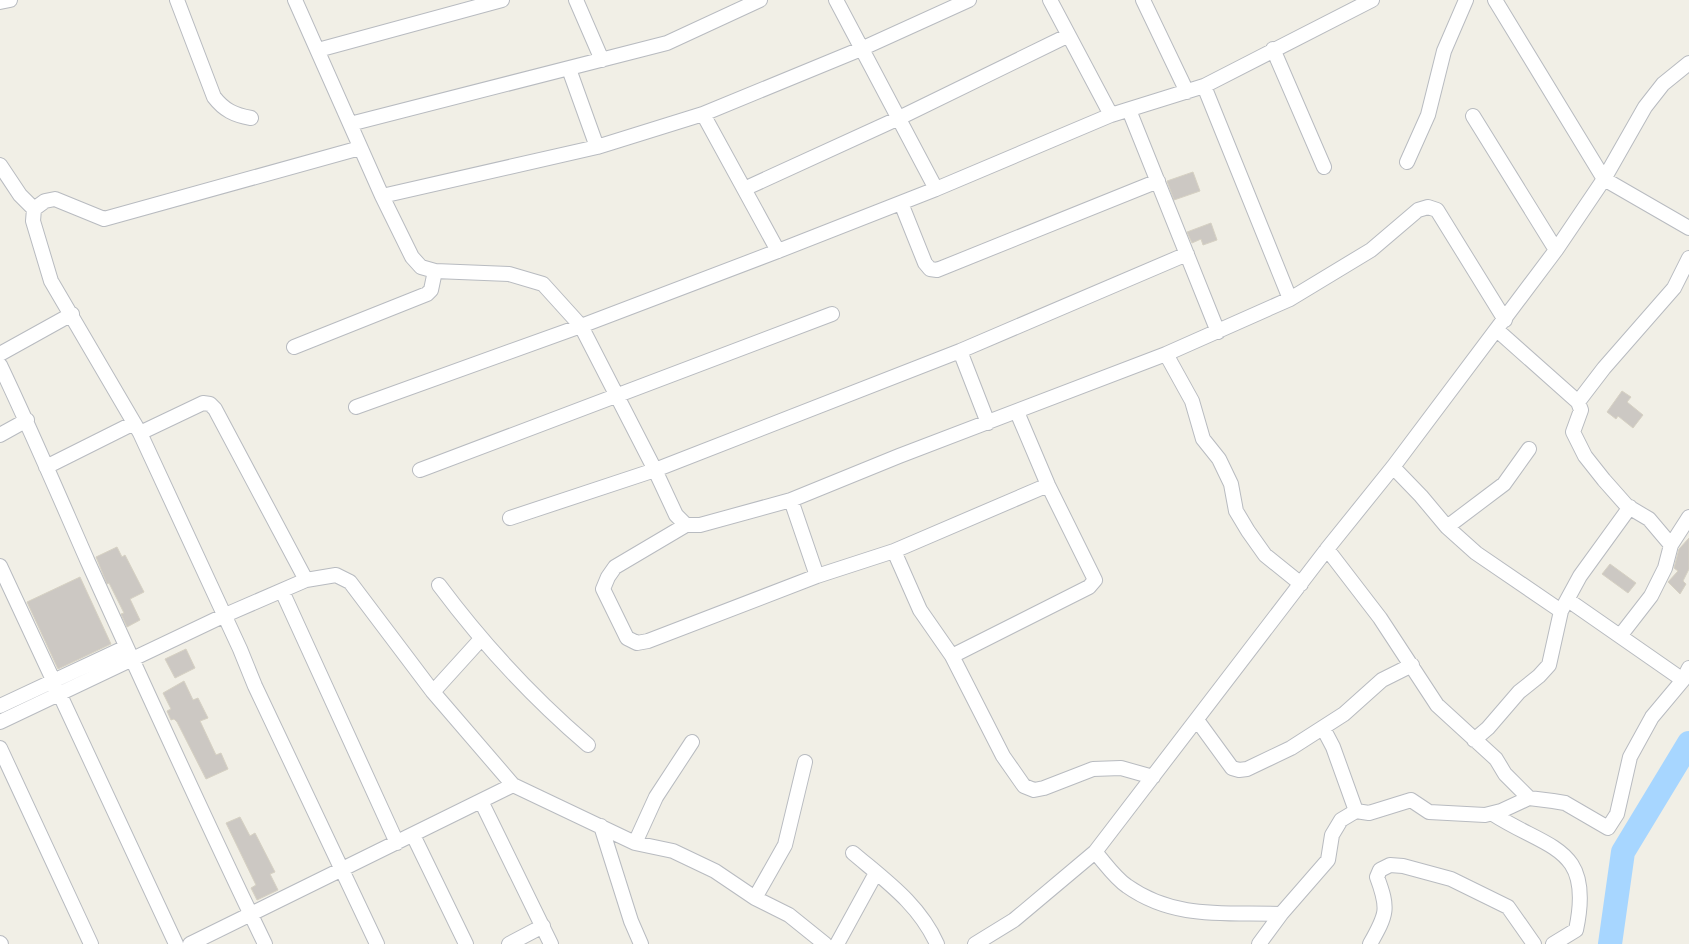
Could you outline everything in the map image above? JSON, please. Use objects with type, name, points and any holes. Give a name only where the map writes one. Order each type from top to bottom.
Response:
[{"type":"street","points":[[0,2],[10,0]]},
{"type":"street","points":[[176,0],[214,97],[221,106],[235,115],[251,118]]},
{"type":"street","points":[[295,0],[360,148],[412,257],[421,267],[435,271],[509,274],[543,284],[581,326],[656,470],[676,515],[686,525]]},
{"type":"street","points":[[318,50],[502,0]]},
{"type":"street","points":[[576,0],[602,60]]},
{"type":"street","points":[[350,124],[666,43],[760,0]]},
{"type":"street","points":[[836,0],[936,189]]},
{"type":"street","points":[[382,196],[597,147],[703,114],[861,49],[969,0]]},
{"type":"street","points":[[1050,0],[1067,36],[1111,115]]},
{"type":"street","points":[[1143,0],[1187,92]]},
{"type":"street","points":[[356,406],[581,326],[778,251],[936,189],[1111,115],[1204,86],[1350,6],[1372,0]]},
{"type":"street","points":[[1407,162],[1428,115],[1444,51],[1466,0]]},
{"type":"street","points":[[1495,0],[1604,179],[1689,228]]},
{"type":"street","points":[[744,189],[898,119],[1067,36]]},
{"type":"street","points":[[1273,49],[1324,167]]},
{"type":"street","points":[[975,944],[1014,920],[1095,852],[1302,584],[1326,549],[1393,467],[1501,325],[1556,250],[1604,179],[1645,107],[1663,84],[1689,63]]},
{"type":"street","points":[[569,68],[597,147]]},
{"type":"street","points":[[1204,86],[1290,299]]},
{"type":"street","points":[[1129,110],[1218,332]]},
{"type":"street","points":[[703,114],[778,251]]},
{"type":"street","points":[[1473,116],[1556,250]]},
{"type":"street","points":[[34,209],[45,201],[55,199],[104,219],[360,148]]},
{"type":"street","points":[[0,165],[20,194],[34,209],[33,221],[51,281],[137,428],[377,944]]},
{"type":"street","points":[[901,203],[925,263],[930,269],[937,270],[1158,181]]},
{"type":"street","points":[[1048,485],[894,551],[817,576],[648,641],[637,643],[627,638],[603,589],[615,567],[686,525],[700,525],[791,500],[899,456],[1166,354],[1290,299],[1371,250],[1418,210],[1428,207],[1437,210],[1501,325],[1578,402],[1581,410],[1573,432],[1585,456],[1604,480],[1630,507],[1643,514],[1671,545]]},
{"type":"street","points":[[510,518],[656,470],[960,351],[1187,254]]},
{"type":"street","points":[[1578,402],[1604,368],[1674,288],[1689,258]]},
{"type":"street","points":[[294,347],[427,294],[431,290],[435,271]]},
{"type":"street","points":[[0,354],[72,314]]},
{"type":"street","points":[[420,470],[832,314]]},
{"type":"street","points":[[960,351],[988,422]]},
{"type":"street","points":[[1166,354],[1192,401],[1203,439],[1220,459],[1231,484],[1236,510],[1248,531],[1265,555],[1302,584]]},
{"type":"street","points":[[0,365],[27,420],[126,646],[265,944]]},
{"type":"street","points":[[46,467],[137,428],[203,403],[210,404],[306,580]]},
{"type":"street","points":[[952,656],[1089,587],[1095,580],[1048,485],[1017,412]]},
{"type":"street","points":[[0,435],[27,420]]},
{"type":"street","points":[[1447,527],[1504,484],[1529,449]]},
{"type":"street","points":[[1259,944],[1281,914],[1328,860],[1332,835],[1341,820],[1356,812],[1369,813],[1411,800],[1429,812],[1493,814],[1529,798],[1565,803],[1608,828],[1617,814],[1630,757],[1652,717],[1686,674],[1476,553],[1447,527],[1393,467]]},
{"type":"street","points":[[791,500],[817,576]]},
{"type":"street","points":[[1474,740],[1488,728],[1519,692],[1549,665],[1565,605],[1607,537],[1630,507]]},
{"type":"street","points":[[1620,636],[1651,596],[1665,568],[1671,545],[1689,518]]},
{"type":"street","points":[[1326,549],[1380,618],[1436,705],[1496,759],[1505,774],[1529,798]]},
{"type":"street","points":[[894,551],[920,610],[952,656],[1004,756],[1024,786],[1034,790],[1094,770],[1121,768],[1152,777]]},
{"type":"street","points":[[0,566],[6,594],[57,687],[176,944]]},
{"type":"street","points":[[0,706],[133,659],[223,616],[306,580],[336,575],[350,582],[433,692],[514,785],[635,843],[673,851],[714,871],[755,898],[789,915],[825,944]]},
{"type":"street","points":[[439,585],[482,639],[525,688],[588,745]]},
{"type":"street","points":[[282,591],[398,843]]},
{"type":"street","points":[[433,692],[482,639]]},
{"type":"street","points":[[0,722],[126,646]]},
{"type":"street","points":[[1196,720],[1232,768],[1239,770],[1291,748],[1344,714],[1382,680],[1412,665]]},
{"type":"street","points":[[1323,728],[1334,747],[1356,812]]},
{"type":"street","points":[[635,843],[656,797],[692,742]]},
{"type":"street","points":[[0,748],[91,944]]},
{"type":"street","points":[[755,898],[785,846],[805,762]]},
{"type":"street","points":[[190,944],[514,785]]},
{"type":"street","points":[[481,801],[551,944]]},
{"type":"street","points":[[1493,814],[1516,829],[1558,848],[1571,860],[1578,880],[1580,910],[1576,930],[1557,943]]},
{"type":"street","points":[[600,826],[631,921],[641,944]]},
{"type":"street","points":[[413,835],[466,944]]},
{"type":"street","points":[[1095,852],[1126,886],[1165,905],[1204,914],[1281,914]]},
{"type":"street","points":[[853,853],[898,889],[920,913],[938,944]]},
{"type":"street","points":[[1370,944],[1384,919],[1385,899],[1377,877],[1380,870],[1390,865],[1403,866],[1451,879],[1508,907],[1534,944]]},
{"type":"street","points":[[837,944],[876,873]]},
{"type":"street","points":[[510,944],[543,926]]},
{"type":"building","points":[[1193,172],[1200,191],[1174,200],[1167,181]]},
{"type":"building","points":[[1211,223],[1217,240],[1203,245],[1201,239],[1192,243],[1187,232]]},
{"type":"building","points":[[1622,391],[1631,397],[1627,402],[1643,415],[1633,428],[1618,416],[1616,419],[1607,412]]},
{"type":"building","points":[[1689,538],[1689,569],[1683,581],[1686,584],[1680,594],[1668,582],[1678,571],[1674,568],[1679,549]]},
{"type":"building","points":[[117,547],[122,557],[125,555],[144,592],[130,599],[140,620],[127,627],[121,614],[124,613],[109,583],[107,584],[96,557]]},
{"type":"building","points":[[1610,564],[1636,583],[1628,593],[1602,574]]},
{"type":"building","points":[[80,577],[111,644],[58,669],[27,602]]},
{"type":"building","points":[[186,649],[195,668],[175,678],[165,659]]},
{"type":"building","points":[[184,681],[193,700],[198,698],[208,718],[200,721],[216,755],[221,753],[228,769],[206,779],[177,722],[174,719],[171,720],[167,711],[171,709],[163,693]]},
{"type":"building","points":[[240,817],[250,836],[255,833],[275,872],[270,874],[278,890],[257,900],[251,888],[256,885],[226,823]]},
{"type":"waterway","points":[[1610,944],[1623,852],[1689,743]]}]
